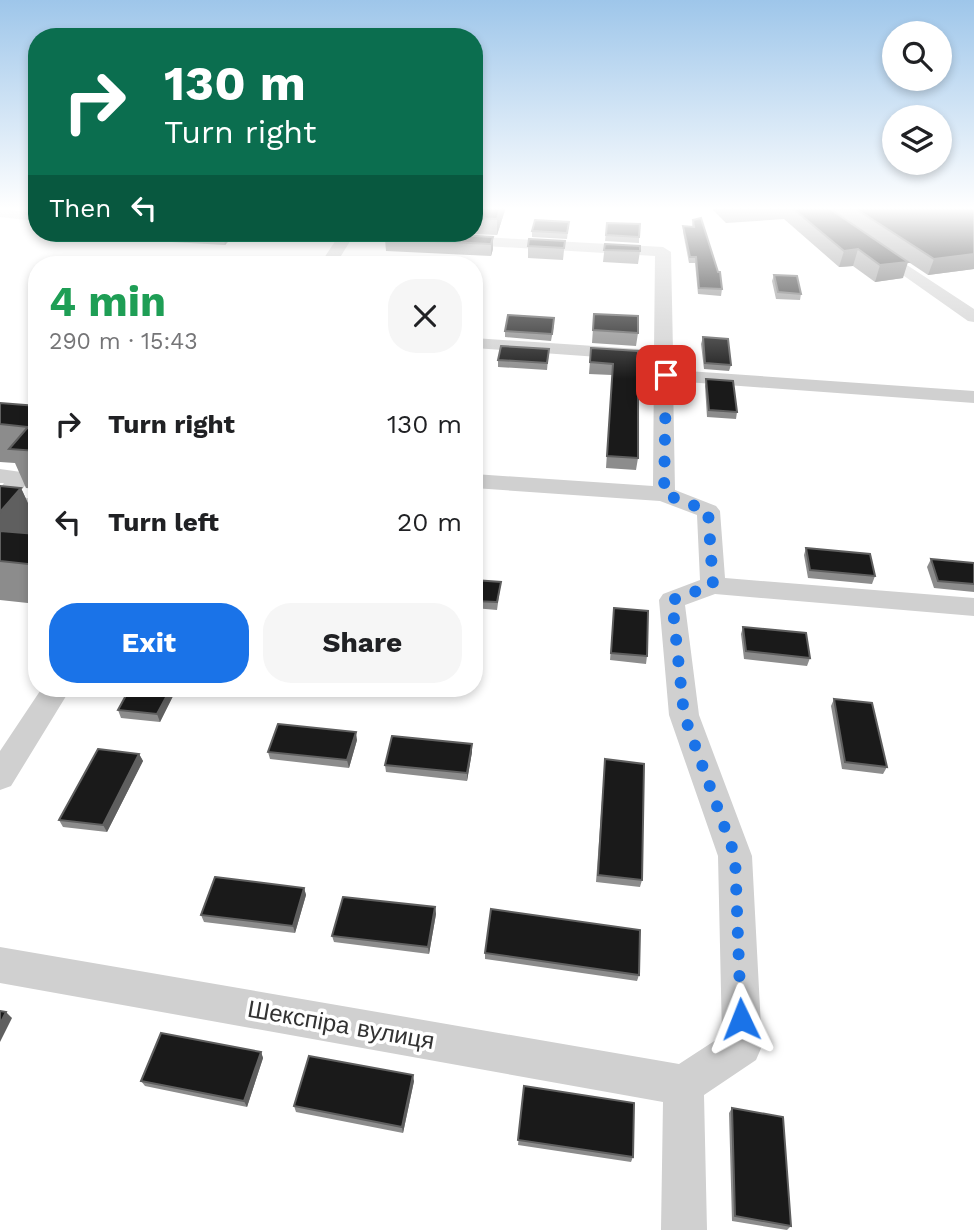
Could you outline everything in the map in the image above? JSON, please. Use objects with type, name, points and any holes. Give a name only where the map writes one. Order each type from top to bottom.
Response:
[{"type":"street","points":[[663,264],[666,366],[664,494]]},
{"type":"street","points":[[897,264],[974,317]]},
{"type":"street","points":[[483,344],[666,366],[974,397]]},
{"type":"street","points":[[0,476],[20,478],[0,502]]},
{"type":"street","points":[[483,482],[664,494],[708,511],[713,585]]},
{"type":"street","points":[[0,502],[28,505]]},
{"type":"street","points":[[684,1230],[683,1085],[742,1046],[735,856],[684,715],[672,600],[713,585],[974,607]]},
{"type":"street","points":[[0,777],[51,697]]},
{"type":"street","name":"Шекспіра вулиця","points":[[0,965],[683,1085]]},
{"type":"building","points":[[697,264],[716,264],[720,272],[722,289],[699,288]]},
{"type":"building","points":[[774,275],[797,276],[801,294],[778,292]]},
{"type":"building","points":[[594,314],[638,316],[638,333],[593,330]]},
{"type":"building","points":[[508,315],[554,318],[552,334],[505,331]]},
{"type":"building","points":[[703,337],[728,339],[731,365],[705,363]]},
{"type":"building","points":[[501,346],[549,349],[547,363],[498,360]]},
{"type":"building","points":[[591,348],[638,351],[638,458],[607,456],[613,364],[590,362]]},
{"type":"building","points":[[706,379],[733,381],[737,412],[709,410]]},
{"type":"building","points":[[0,403],[28,405],[28,427],[0,424]]},
{"type":"building","points":[[28,427],[28,450],[9,449]]},
{"type":"building","points":[[0,486],[21,488],[0,512]]},
{"type":"building","points":[[0,531],[28,533],[28,564],[0,561]]},
{"type":"building","points":[[806,548],[870,554],[875,576],[810,570]]},
{"type":"building","points":[[931,559],[974,563],[974,584],[938,581]]},
{"type":"building","points":[[483,581],[501,582],[497,602],[483,601]]},
{"type":"building","points":[[614,608],[648,611],[647,656],[611,653]]},
{"type":"building","points":[[743,627],[806,633],[810,658],[746,651]]},
{"type":"building","points":[[125,697],[166,697],[157,714],[118,710]]},
{"type":"building","points":[[834,699],[872,703],[887,767],[845,762]]},
{"type":"building","points":[[278,724],[356,732],[347,760],[268,752]]},
{"type":"building","points":[[392,736],[472,744],[467,773],[385,765]]},
{"type":"building","points":[[98,749],[139,754],[103,825],[59,820]]},
{"type":"building","points":[[605,759],[644,764],[642,880],[598,875]]},
{"type":"building","points":[[215,877],[304,888],[293,926],[201,915]]},
{"type":"building","points":[[343,897],[435,907],[428,947],[332,936]]},
{"type":"building","points":[[491,909],[640,930],[639,975],[485,953]]},
{"type":"building","points":[[0,1011],[6,1012],[0,1024]]},
{"type":"building","points":[[161,1033],[261,1052],[244,1101],[141,1081]]},
{"type":"building","points":[[309,1056],[413,1075],[402,1127],[294,1106]]},
{"type":"building","points":[[524,1086],[634,1103],[633,1157],[518,1140]]},
{"type":"building","points":[[732,1108],[783,1117],[791,1226],[735,1216]]},
{"type":"route","points":[[666,375],[664,494],[708,511],[713,585],[672,600],[684,715],[735,856],[741,1019]]}]
